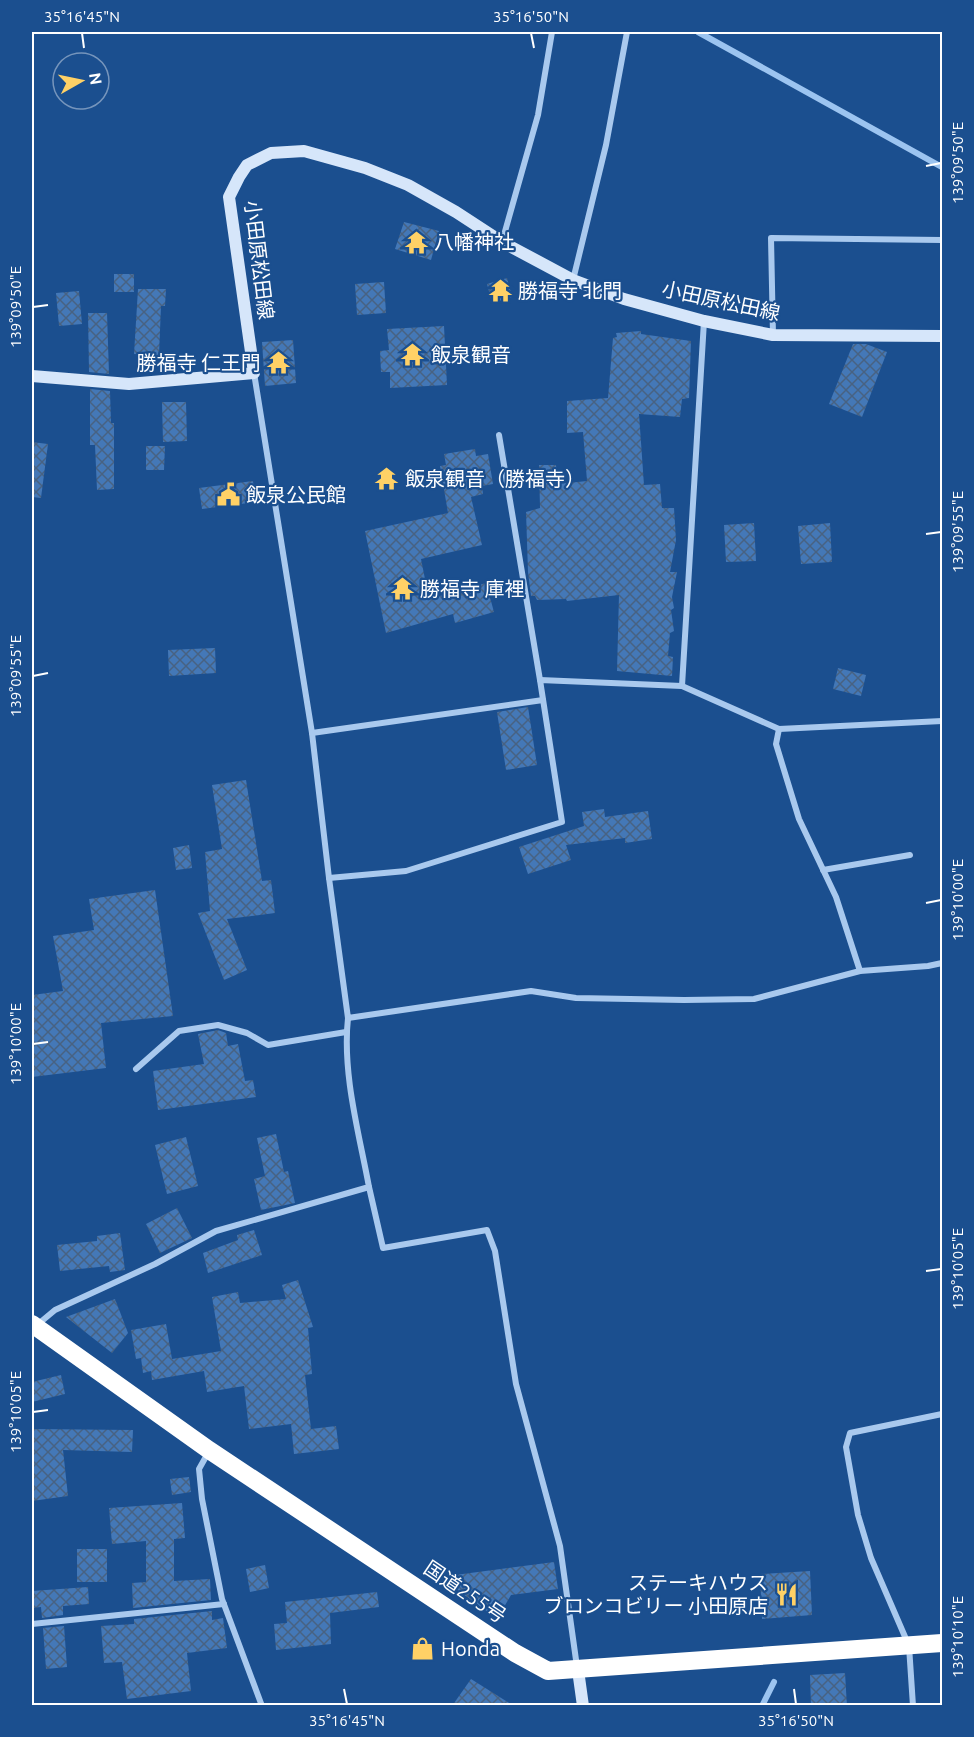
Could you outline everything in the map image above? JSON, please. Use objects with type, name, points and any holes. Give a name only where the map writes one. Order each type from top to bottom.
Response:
[{"type":"highway","name":"国道255号","points":[[34,1325],[209,1450],[515,1653],[548,1671],[942,1643]]},
{"type":"main road","name":"小田原松田線","points":[[254,374],[229,197],[247,165],[271,153],[304,152],[365,168],[408,185],[456,212],[502,242],[573,280],[624,299],[704,321],[773,335],[942,336]]},
{"type":"main road","points":[[32,376],[129,384],[254,374]]},
{"type":"main road","points":[[578,1670],[583,1706]]},
{"type":"street","points":[[502,242],[538,114],[552,32]]},
{"type":"street","points":[[573,280],[606,145],[627,32]]},
{"type":"street","points":[[773,335],[771,238],[942,240]]},
{"type":"street","points":[[681,687],[704,321]]},
{"type":"street","points":[[254,374],[312,733],[348,1018],[346,1032],[351,1087],[369,1187],[383,1248],[487,1230],[495,1251],[516,1384],[560,1546],[578,1670]]},
{"type":"street","points":[[329,878],[406,871],[562,822],[499,435]]},
{"type":"street","points":[[540,680],[681,687],[779,729],[942,721]]},
{"type":"street","points":[[312,733],[543,700]]},
{"type":"street","points":[[779,729],[776,744],[799,819],[836,897],[860,971]]},
{"type":"street","points":[[823,870],[910,855]]},
{"type":"street","points":[[348,1018],[531,991],[576,998],[754,999],[860,971],[942,963]]},
{"type":"street","points":[[136,1070],[179,1031],[218,1025],[247,1033],[268,1045],[346,1032]]},
{"type":"street","points":[[34,1325],[55,1310],[155,1264],[216,1231],[369,1187]]},
{"type":"street","points":[[913,1706],[909,1646],[871,1558],[858,1515],[846,1447],[850,1433],[942,1414]]},
{"type":"street","points":[[209,1450],[199,1469],[204,1510],[224,1604],[262,1706]]},
{"type":"street","points":[[32,1624],[224,1604]]},
{"type":"building","name":"八幡神社","points":[[404,222],[439,231],[431,260],[395,249]]},
{"type":"building","points":[[114,274],[134,274],[134,292],[114,292]]},
{"type":"building","name":"勝福寺 北門","points":[[507,278],[512,297],[492,303],[487,284]]},
{"type":"building","points":[[384,282],[386,313],[357,315],[355,284]]},
{"type":"building","points":[[138,289],[166,289],[165,306],[161,306],[159,355],[134,354]]},
{"type":"building","points":[[79,291],[82,324],[59,326],[56,293]]},
{"type":"building","points":[[88,313],[107,313],[109,374],[89,372]]},
{"type":"building","name":"飯泉観音","points":[[444,326],[447,385],[390,388],[390,372],[381,372],[380,351],[389,350],[387,329]]},
{"type":"building","points":[[641,331],[641,334],[691,341],[689,398],[682,399],[680,417],[639,414],[644,485],[660,484],[662,508],[674,508],[676,540],[670,572],[677,572],[672,597],[674,608],[671,610],[674,631],[670,633],[668,656],[673,657],[672,676],[617,671],[619,595],[567,601],[566,599],[537,600],[535,596],[531,596],[528,572],[526,512],[540,508],[539,465],[556,465],[558,484],[587,481],[583,432],[567,433],[567,401],[608,398],[613,338],[617,337],[616,333]]},
{"type":"building","name":"勝福寺 仁王門","points":[[293,340],[296,383],[265,386],[262,342]]},
{"type":"building","points":[[853,344],[866,344],[887,352],[862,417],[829,404]]},
{"type":"building","points":[[90,389],[110,391],[111,423],[114,423],[114,489],[97,490],[95,445],[90,445]]},
{"type":"building","points":[[162,402],[186,402],[187,441],[163,442]]},
{"type":"building","points":[[32,442],[48,444],[41,498],[32,497]]},
{"type":"building","points":[[146,446],[165,446],[164,470],[146,470]]},
{"type":"building","name":"勝福寺 庫裡","points":[[475,449],[476,456],[488,454],[493,484],[482,486],[483,494],[471,497],[482,545],[421,559],[429,599],[486,583],[494,612],[455,623],[453,614],[386,633],[365,531],[448,513],[440,466],[446,465],[444,454]]},
{"type":"building","name":"飯泉公民館","points":[[253,481],[256,502],[202,509],[199,488]]},
{"type":"building","points":[[754,523],[756,561],[726,562],[724,525]]},
{"type":"building","points":[[830,523],[832,562],[801,564],[798,526]]},
{"type":"building","points":[[215,648],[216,673],[169,676],[168,650]]},
{"type":"building","points":[[838,668],[866,675],[861,696],[833,689]]},
{"type":"building","points":[[528,707],[537,765],[506,770],[497,712]]},
{"type":"building","points":[[246,780],[262,881],[271,880],[275,913],[227,919],[247,970],[224,980],[198,913],[210,911],[205,852],[222,849],[212,785]]},
{"type":"building","points":[[604,809],[605,817],[648,811],[652,839],[625,843],[625,838],[566,845],[571,860],[528,874],[519,847],[584,826],[582,812]]},
{"type":"building","points":[[189,845],[192,868],[176,870],[173,848]]},
{"type":"building","points":[[155,890],[173,1016],[101,1023],[106,1068],[32,1077],[32,995],[63,991],[53,936],[94,930],[89,899]]},
{"type":"building","points":[[218,1030],[226,1033],[228,1046],[238,1044],[245,1081],[253,1080],[256,1097],[158,1110],[153,1071],[204,1064],[198,1034]]},
{"type":"building","points":[[276,1134],[284,1172],[288,1171],[295,1203],[261,1210],[254,1179],[265,1176],[257,1138]]},
{"type":"building","points":[[186,1137],[198,1186],[167,1194],[155,1145]]},
{"type":"building","points":[[177,1208],[192,1238],[160,1253],[146,1224]]},
{"type":"building","points":[[254,1230],[262,1255],[208,1273],[203,1253],[238,1240],[237,1235]]},
{"type":"building","points":[[120,1233],[125,1270],[110,1272],[109,1266],[60,1271],[57,1245],[97,1241],[97,1236]]},
{"type":"building","points":[[298,1280],[313,1327],[308,1328],[312,1374],[305,1375],[311,1429],[336,1426],[339,1449],[294,1454],[291,1424],[249,1429],[244,1386],[207,1392],[204,1371],[152,1380],[151,1371],[143,1373],[141,1358],[136,1359],[131,1330],[166,1324],[172,1359],[221,1351],[212,1297],[238,1292],[240,1303],[286,1299],[282,1285]]},
{"type":"building","points":[[115,1299],[128,1333],[112,1353],[66,1317]]},
{"type":"building","points":[[61,1375],[65,1394],[32,1402],[32,1382]]},
{"type":"building","points":[[32,1429],[133,1430],[132,1452],[63,1450],[68,1496],[32,1501]]},
{"type":"building","points":[[189,1477],[191,1492],[172,1495],[170,1479]]},
{"type":"building","points":[[182,1503],[185,1538],[174,1539],[174,1581],[210,1579],[211,1600],[133,1608],[132,1583],[146,1582],[146,1541],[112,1544],[109,1508]]},
{"type":"building","points":[[77,1549],[107,1549],[107,1582],[77,1582]]},
{"type":"building","points":[[554,1562],[558,1589],[511,1595],[497,1619],[440,1577]]},
{"type":"building","points":[[265,1565],[269,1588],[250,1592],[246,1569]]},
{"type":"building","name":"ステーキハウス ブロンコビリー 小田原店","points":[[810,1571],[812,1615],[762,1619],[760,1574]]},
{"type":"building","points":[[88,1587],[89,1604],[63,1606],[63,1615],[42,1618],[41,1607],[32,1608],[32,1591]]},
{"type":"building","points":[[377,1592],[379,1607],[330,1613],[331,1644],[276,1650],[274,1624],[287,1623],[285,1602]]},
{"type":"building","points":[[212,1611],[212,1620],[223,1618],[227,1648],[187,1653],[191,1691],[127,1699],[122,1662],[104,1663],[101,1626],[134,1624],[134,1619]]},
{"type":"building","points":[[64,1626],[67,1667],[46,1669],[43,1628]]},
{"type":"building","points":[[845,1673],[847,1706],[811,1706],[810,1675]]},
{"type":"building","points":[[471,1679],[514,1706],[452,1706]]},
{"type":"waterway","points":[[698,32],[942,167]]},
{"type":"waterway","points":[[762,1706],[774,1682]]},
{"type":"place","name":"八幡神社","points":[[416,242]]},
{"type":"place","name":"勝福寺 北門","points":[[500,291]]},
{"type":"place","name":"飯泉観音","points":[[413,355]]},
{"type":"place","name":"勝福寺 仁王門","points":[[279,363]]},
{"type":"place","name":"飯泉観音（勝福寺）","points":[[387,479]]},
{"type":"place","name":"飯泉公民館","points":[[228,495]]},
{"type":"place","name":"勝福寺 庫裡","points":[[402,589]]},
{"type":"place","name":"ステーキハウス ブロンコビリー 小田原店","points":[[786,1595]]},
{"type":"place","name":"Honda","points":[[423,1649]]}]
